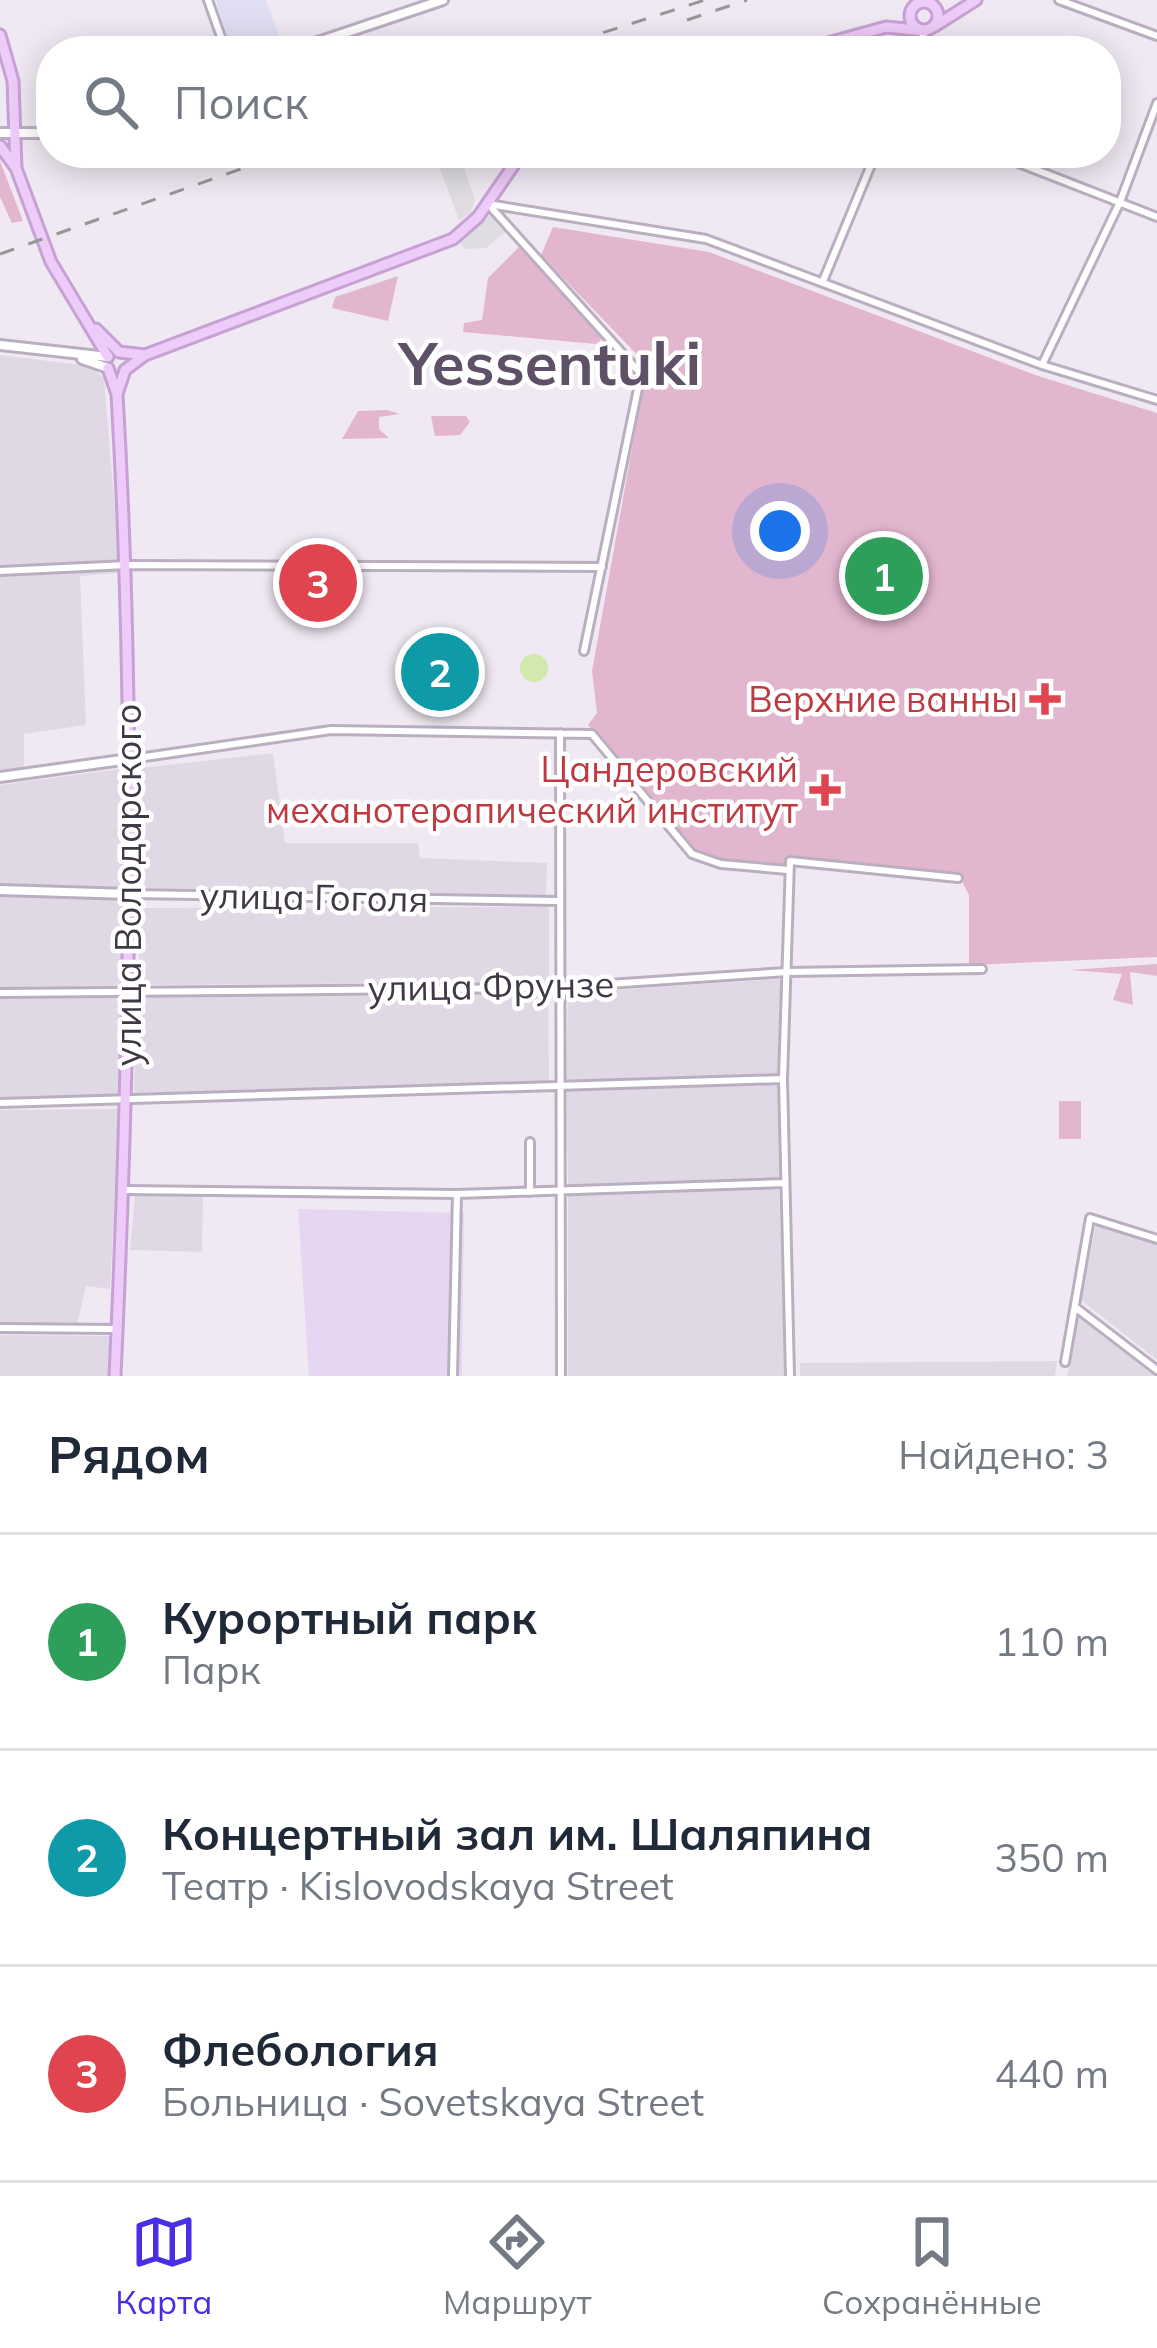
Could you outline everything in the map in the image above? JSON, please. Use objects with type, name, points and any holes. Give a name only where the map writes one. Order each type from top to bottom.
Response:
[{"type":"main road","points":[[853,36],[886,27],[930,28],[976,0]]},
{"type":"main road","points":[[923,2],[938,14],[930,28]]},
{"type":"main road","points":[[923,2],[910,21],[930,28]]},
{"type":"main road","points":[[886,27],[923,2]]},
{"type":"main road","points":[[0,35],[13,81],[16,168]]},
{"type":"main road","points":[[0,104],[13,81]]},
{"type":"main road","points":[[0,146],[16,168],[51,262],[112,359],[124,370]]},
{"type":"main road","points":[[112,359],[145,355],[442,245],[464,232],[512,168]]},
{"type":"main road","points":[[124,370],[145,355]]},
{"type":"main road","points":[[112,359],[128,361],[116,394]]},
{"type":"main road","points":[[112,359],[116,394]]},
{"type":"main road","name":"улица Володарского","points":[[115,1376],[133,894],[127,565],[116,394]]},
{"type":"street","points":[[208,0],[221,36]]},
{"type":"street","points":[[330,36],[411,5],[443,0]]},
{"type":"street","points":[[1059,0],[1157,36]]},
{"type":"street","points":[[925,36],[930,28]]},
{"type":"street","points":[[1042,365],[1120,202],[1157,103]]},
{"type":"street","points":[[0,133],[36,134]]},
{"type":"street","points":[[823,281],[869,168]]},
{"type":"street","points":[[1032,168],[1157,217]]},
{"type":"street","points":[[488,204],[706,239],[1042,365],[1157,400]]},
{"type":"street","points":[[488,204],[641,374],[584,651]]},
{"type":"street","points":[[0,345],[112,359]]},
{"type":"street","points":[[0,571],[127,565],[602,567]]},
{"type":"street","points":[[0,777],[331,730],[592,734],[692,854],[721,864],[788,870]]},
{"type":"street","points":[[560,733],[556,1088],[561,1376]]},
{"type":"street","points":[[790,1376],[783,1079],[790,861],[958,878]]},
{"type":"street","name":"улица Гоголя","points":[[0,890],[557,901]]},
{"type":"street","name":"улица Фрунзе","points":[[0,993],[558,988],[787,972],[982,969]]},
{"type":"street","points":[[0,1103],[783,1079]]},
{"type":"street","points":[[530,1142],[530,1192]]},
{"type":"street","points":[[123,1190],[457,1194],[785,1183]]},
{"type":"street","points":[[453,1376],[457,1194]]},
{"type":"street","points":[[1066,1363],[1090,1218],[1157,1239]]},
{"type":"street","points":[[1075,1306],[1157,1370]]},
{"type":"street","points":[[0,1328],[117,1328]]},
{"type":"shaded area","points":[[216,0],[266,0],[279,36],[227,36]]},
{"type":"shaded area","points":[[0,161],[23,221],[12,223],[0,197]]},
{"type":"shaded area","points":[[440,168],[464,168],[475,200],[471,213],[459,220]]},
{"type":"shaded area","points":[[494,211],[510,228],[486,248],[465,249],[460,244]]},
{"type":"shaded area","points":[[553,227],[709,252],[1038,376],[1157,413],[1157,957],[969,965],[969,895],[962,881],[723,861],[696,850],[588,725],[597,713],[592,671],[647,365],[541,255]]},
{"type":"shaded area","points":[[519,247],[603,338],[596,344],[463,332],[464,323],[482,320],[488,278]]},
{"type":"shaded area","points":[[398,276],[388,321],[332,308],[335,297]]},
{"type":"shaded area","points":[[0,355],[89,366],[104,378],[120,573],[80,576],[86,725],[24,734],[24,767],[0,771]]},
{"type":"shaded area","points":[[358,411],[400,414],[379,417],[379,429],[389,438],[342,439]]},
{"type":"shaded area","points":[[431,416],[466,416],[470,422],[460,435],[435,436]]},
{"type":"shaded area","points":[[534,654],[544,658],[548,668],[544,678],[534,682],[524,678],[520,668],[524,658]]},
{"type":"shaded area","points":[[273,753],[285,843],[418,843],[420,858],[547,863],[546,896],[145,888],[141,768]]},
{"type":"shaded area","points":[[119,769],[124,889],[0,885],[0,785]]},
{"type":"shaded area","points":[[0,895],[125,899],[123,986],[0,989]]},
{"type":"shaded area","points":[[549,907],[549,982],[138,985],[141,908]]},
{"type":"shaded area","points":[[1157,964],[1157,976],[1130,972],[1133,1005],[1113,1000],[1122,974],[1069,970]]},
{"type":"shaded area","points":[[781,979],[780,1074],[566,1082],[568,993]]},
{"type":"shaded area","points":[[548,994],[549,1081],[134,1096],[136,997]]},
{"type":"shaded area","points":[[125,997],[123,1098],[0,1098],[0,998]]},
{"type":"shaded area","points":[[779,1085],[780,1179],[568,1185],[567,1090]]},
{"type":"shaded area","points":[[1059,1101],[1081,1101],[1081,1139],[1059,1139]]},
{"type":"shaded area","points":[[119,1109],[110,1289],[86,1286],[77,1325],[0,1325],[0,1110]]},
{"type":"shaded area","points":[[779,1187],[785,1376],[568,1376],[568,1195]]},
{"type":"shaded area","points":[[135,1196],[203,1196],[202,1252],[130,1250]]},
{"type":"shaded area","points":[[298,1209],[464,1213],[462,1376],[309,1376]]},
{"type":"shaded area","points":[[1096,1225],[1157,1244],[1157,1360],[1081,1300]]},
{"type":"shaded area","points":[[1079,1315],[1129,1350],[1157,1376],[1067,1376]]},
{"type":"shaded area","points":[[0,1335],[110,1336],[108,1376],[0,1376]]},
{"type":"shaded area","points":[[1057,1361],[1055,1376],[800,1376],[800,1363]]},
{"type":"railway","points":[[593,36],[705,0]]},
{"type":"railway","points":[[687,20],[747,0]]},
{"type":"railway","points":[[0,254],[244,168]]},
{"type":"place","name":"Курортный парк","points":[[884,576]]},
{"type":"place","name":"Флебология","points":[[318,583]]},
{"type":"place","name":"Концертный зал им. Шаляпина","points":[[440,672]]},
{"type":"place","name":"Верхние ванны","points":[[1045,699]]},
{"type":"place","name":"Цандеровский механотерапический институт","points":[[825,790]]},
{"type":"district","name":"Yessentuki","points":[[550,364]]}]
